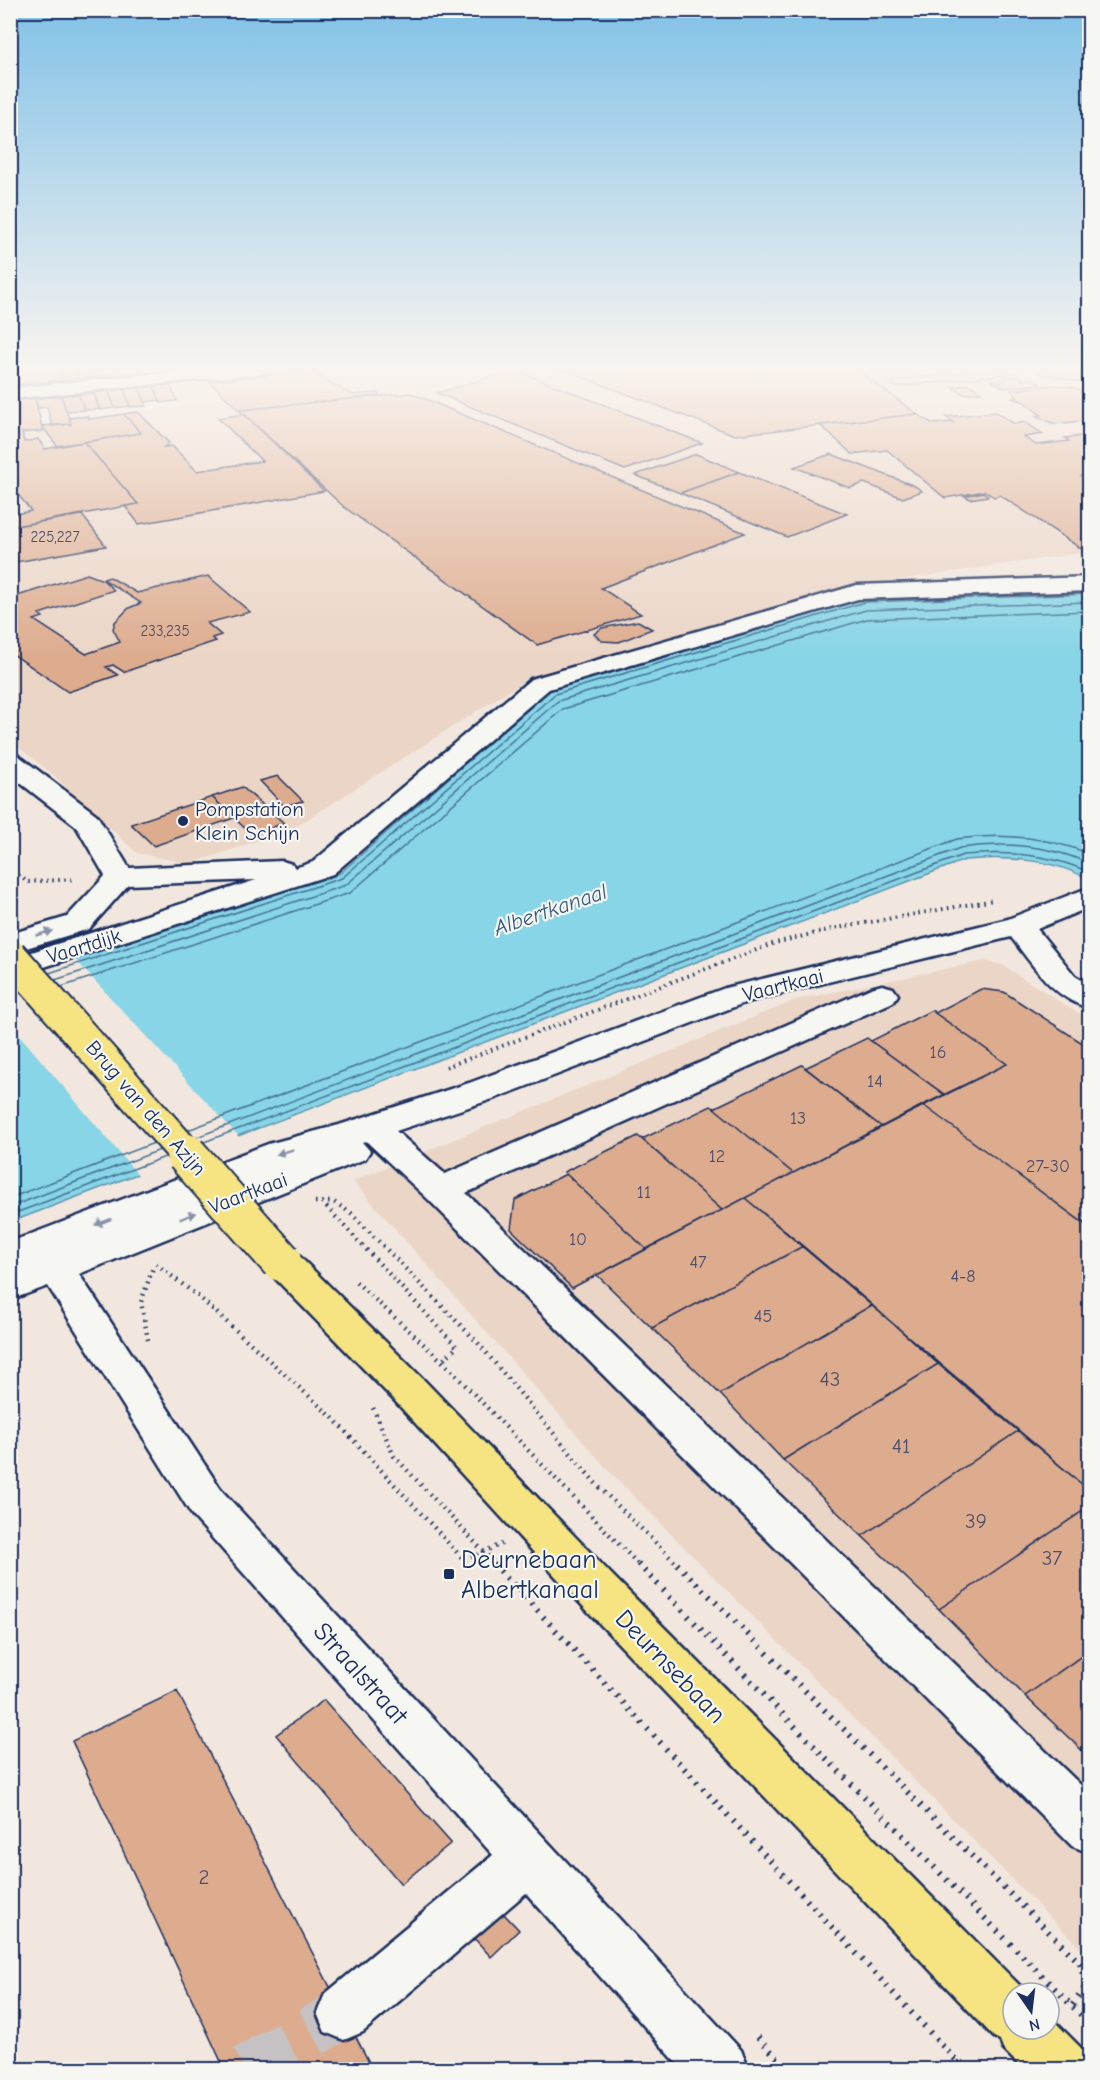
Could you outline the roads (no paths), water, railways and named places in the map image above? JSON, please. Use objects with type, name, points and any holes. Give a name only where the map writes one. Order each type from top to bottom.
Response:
[{"type":"main road","name":"Brug van den Azijn","points":[[10,955],[281,1261]]},
{"type":"main road","name":"Deurnsebaan","points":[[281,1261],[409,1390],[538,1528],[1001,2006]]},
{"type":"main road","points":[[1035,2041],[1063,2070]]},
{"type":"street","points":[[10,944],[78,923],[120,876],[323,868],[540,684],[857,592],[1089,584]]},
{"type":"street","points":[[10,762],[87,821],[120,876]]},
{"type":"street","name":"Vaartdijk","points":[[10,969],[323,868]]},
{"type":"street","name":"Vaartkaai","points":[[10,1286],[36,1257],[281,1152],[349,1134],[481,1091],[736,996],[1018,926],[1089,896]]},
{"type":"street","points":[[1018,926],[1064,983],[1089,999]]},
{"type":"street","points":[[441,1190],[882,995]]},
{"type":"street","name":"Vaartkaai","points":[[36,1257],[382,1139],[481,1091]]},
{"type":"street","points":[[382,1139],[441,1190],[1089,1829]]},
{"type":"street","name":"Straalstraat","points":[[36,1257],[207,1503],[721,2070]]},
{"type":"street","points":[[344,2013],[528,1858]]},
{"type":"water","name":"Albertkanaal","points":[[1089,588],[1089,880],[1046,863],[996,858],[965,860],[11,1222],[11,980],[340,873],[551,689],[864,596]]},
{"type":"tunnel","points":[[246,2070],[344,2013]]},
{"type":"place","name":"Pompstation Klein Schijn","points":[[183,821]]},
{"type":"place","name":"Deurnebaan Albertkanaal","points":[[449,1574]]}]
